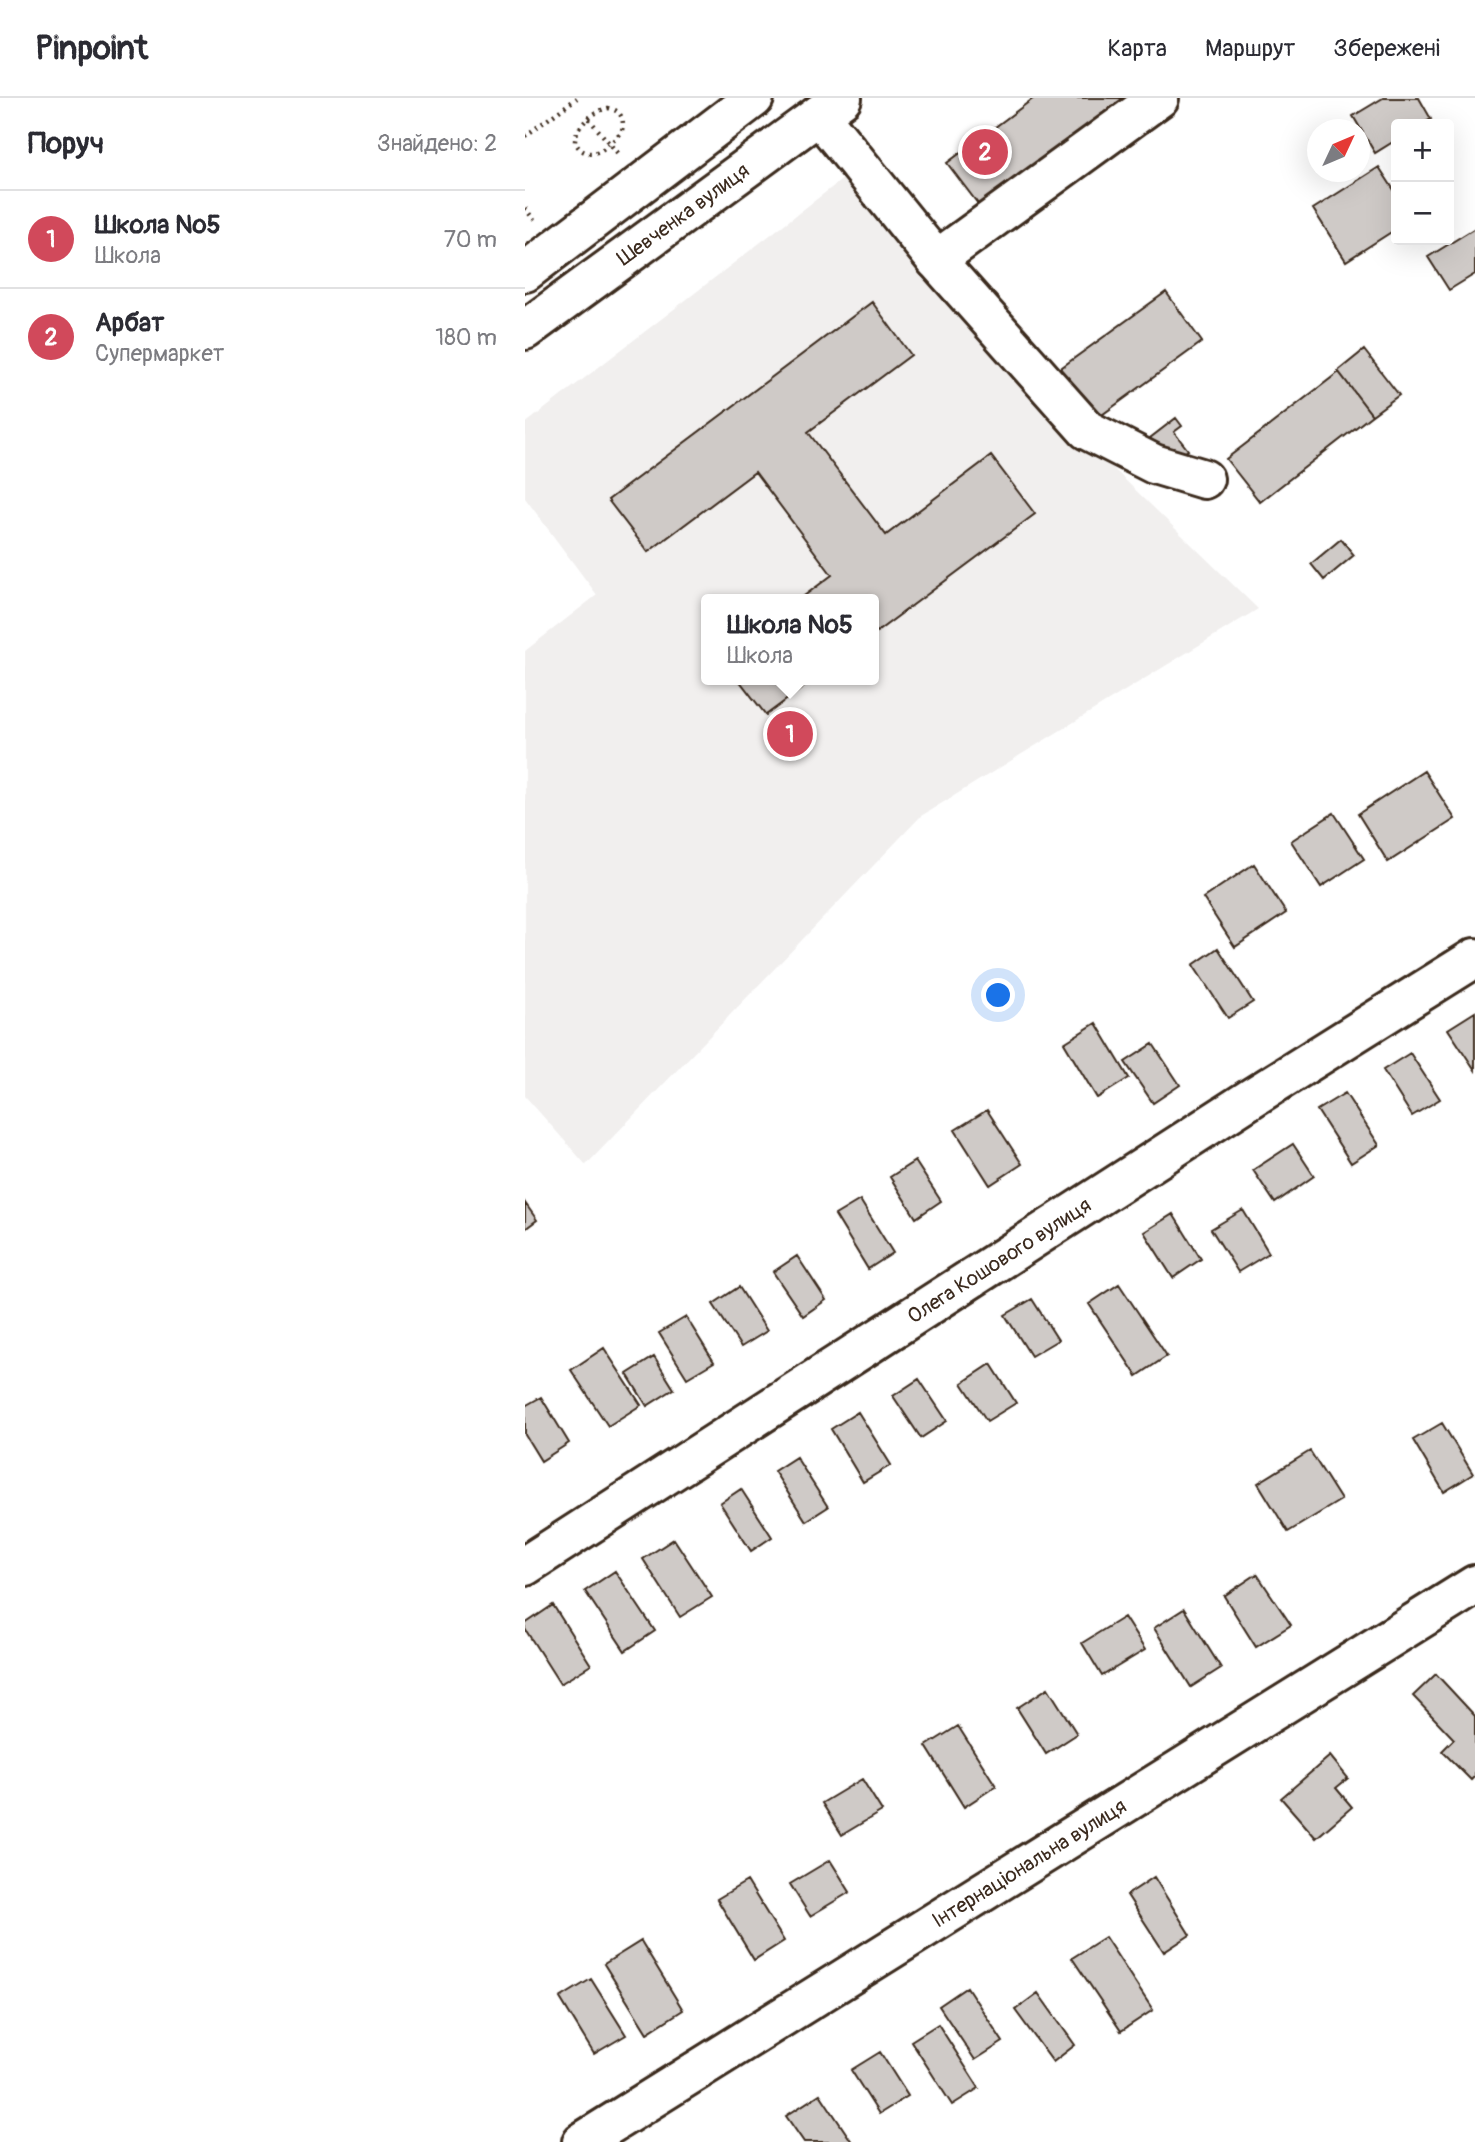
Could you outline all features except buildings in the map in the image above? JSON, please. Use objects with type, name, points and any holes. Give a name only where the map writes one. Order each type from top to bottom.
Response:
[{"type":"street","points":[[525,272],[754,98]]},
{"type":"street","points":[[936,260],[1159,98]]},
{"type":"street","points":[[830,107],[936,260],[1087,430],[1154,464],[1204,479]]},
{"type":"street","name":"Шевченка вулиця","points":[[525,330],[830,107]]},
{"type":"street","name":"Олега Кошового вулиця","points":[[525,1566],[1253,1097],[1475,958]]},
{"type":"street","name":"Інтернаціональна вулиця","points":[[582,2142],[1475,1585]]},
{"type":"path","points":[[525,136],[577,98]]},
{"type":"path","points":[[608,108],[619,112],[624,124],[622,130],[609,143],[594,154],[587,154],[577,147],[575,142],[577,131],[589,119],[608,108]]},
{"type":"path","points":[[589,119],[620,156]]},
{"type":"path","points":[[525,208],[534,220]]},
{"type":"shaded area","points":[[857,168],[1016,374],[1258,609],[921,816],[586,1165],[525,1096],[525,651],[597,595],[525,498],[525,424]]},
{"type":"place","name":"Арбат","points":[[985,152]]},
{"type":"place","name":"Школа №5","points":[[790,734]]}]
